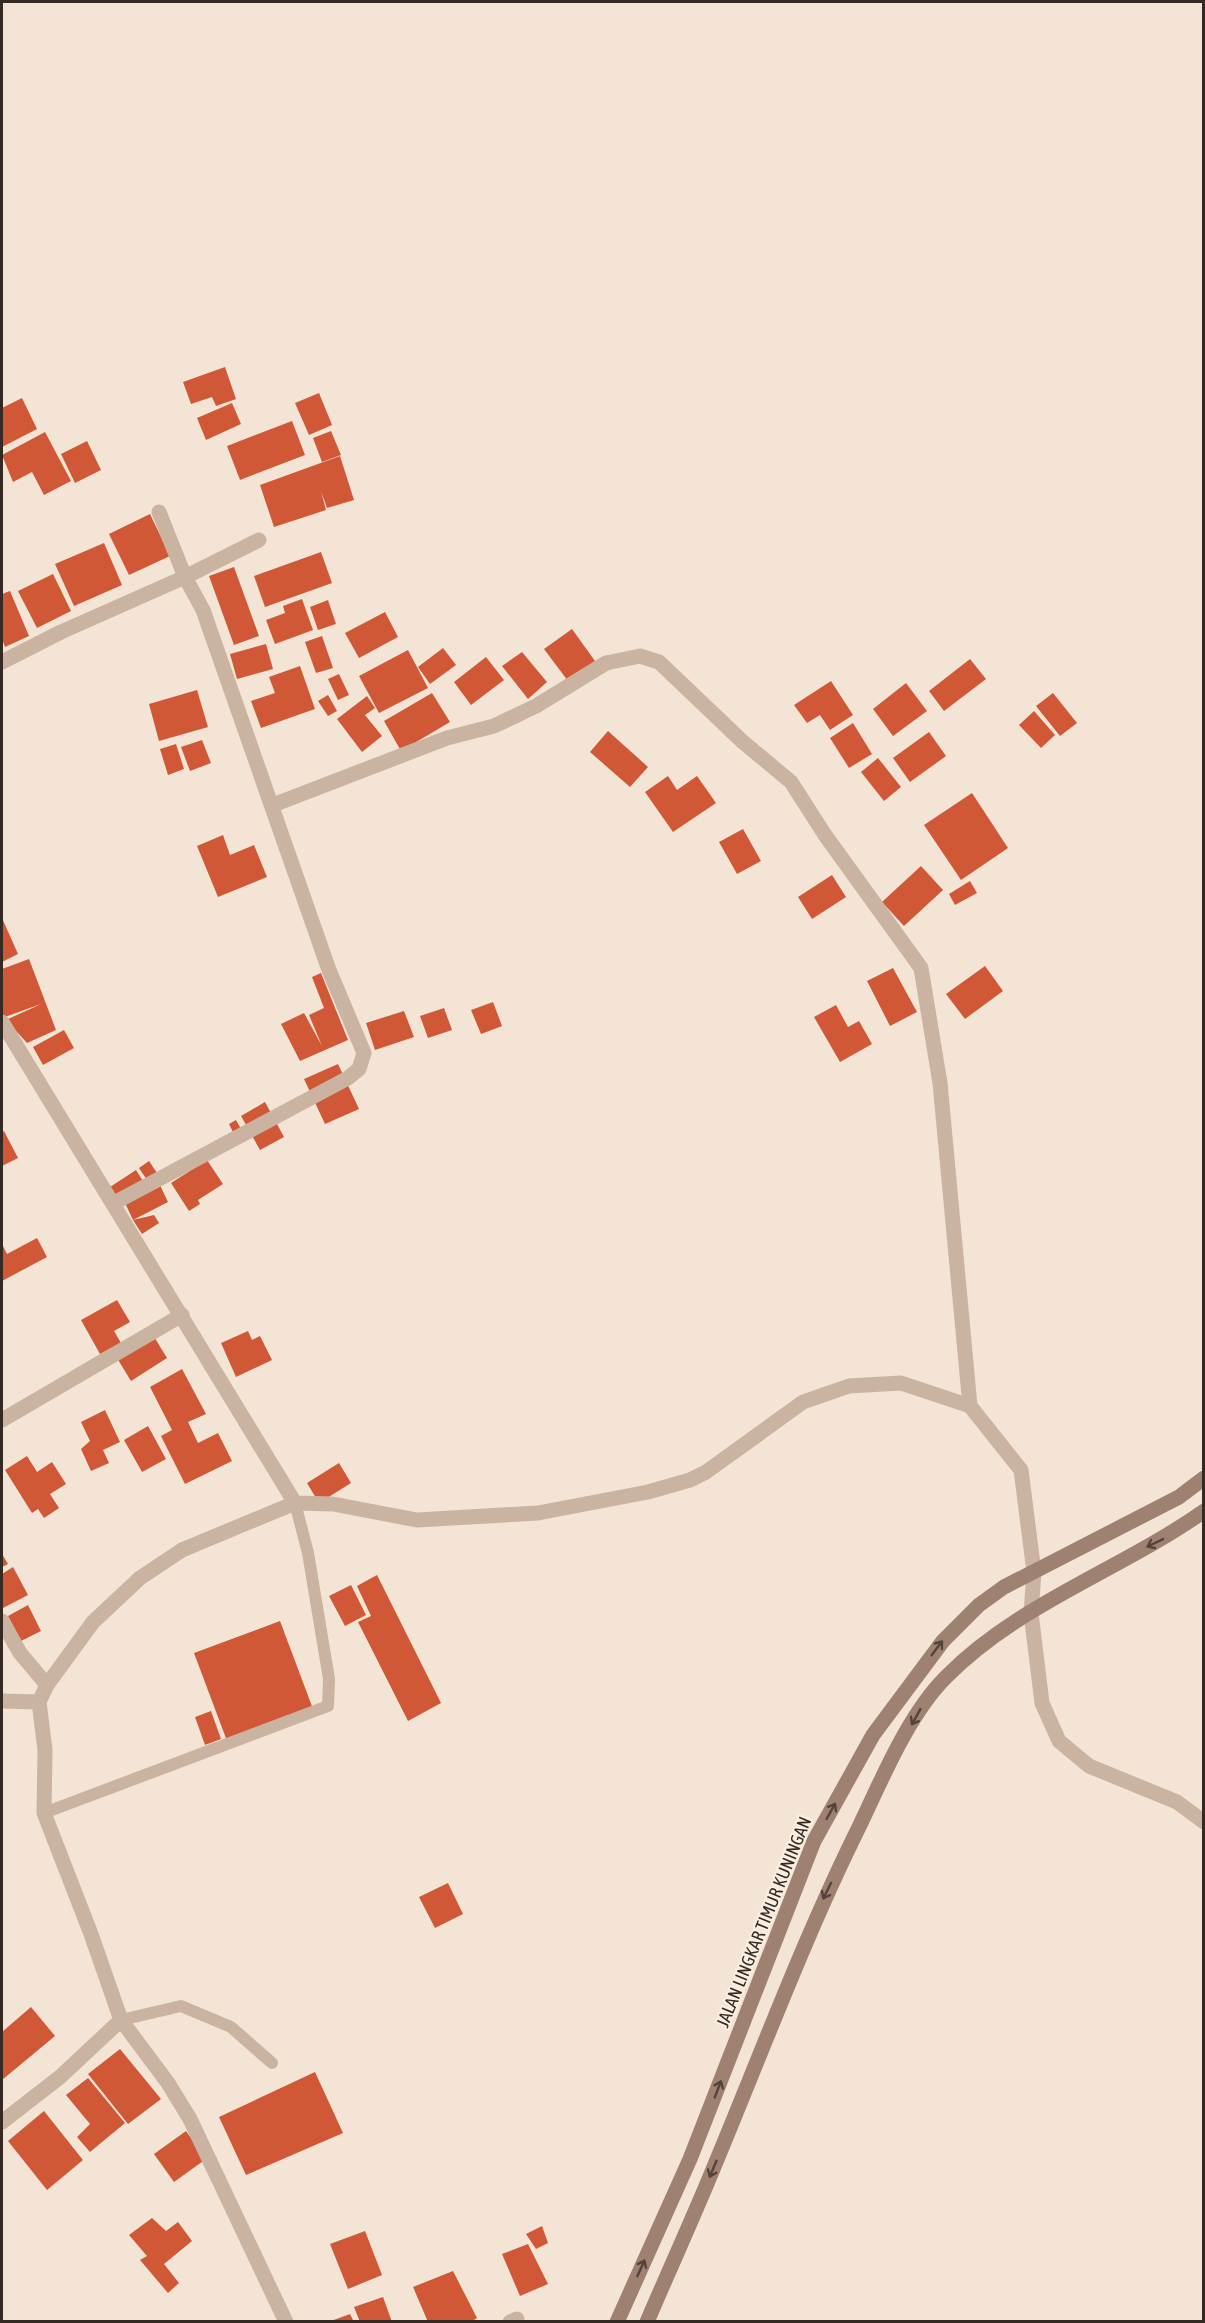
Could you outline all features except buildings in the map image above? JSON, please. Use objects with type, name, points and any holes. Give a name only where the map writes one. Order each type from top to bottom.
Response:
[{"type":"main road","name":"JALAN LINGKAR TIMUR KUNINGAN","points":[[617,2322],[690,2159],[814,1841],[873,1735],[943,1641],[979,1605],[1004,1587],[1179,1497],[1203,1479]]},
{"type":"main road","points":[[646,2322],[716,2164],[822,1902],[914,1719],[932,1692],[982,1644],[1031,1612],[1115,1563],[1166,1538],[1203,1511]]},
{"type":"street","points":[[114,1203],[348,1078],[359,1069],[364,1053],[329,970],[203,610],[185,577],[159,512]]},
{"type":"street","points":[[2,662],[259,540]]},
{"type":"street","points":[[273,805],[447,738],[494,726],[536,706],[606,663],[640,656],[659,662],[743,742],[791,782],[825,835],[921,968],[940,1083],[970,1406]]},
{"type":"street","points":[[2,1022],[295,1503]]},
{"type":"street","points":[[2,1420],[182,1315]]},
{"type":"street","points":[[286,2322],[190,2119],[168,2083],[121,2020],[92,1934],[44,1813],[45,1750],[39,1702],[47,1685],[93,1622],[140,1578],[182,1551],[295,1503],[333,1504],[417,1520],[538,1513],[648,1492],[706,1473],[803,1402],[849,1386],[901,1383],[970,1406],[1021,1470],[1034,1572],[1031,1612],[1042,1703],[1059,1741],[1089,1766],[1177,1802],[1203,1822]]},
{"type":"street","points":[[2,1621],[20,1653],[47,1685]]},
{"type":"street","points":[[2,1701],[39,1702]]},
{"type":"street","points":[[2,2122],[60,2078],[121,2020]]},
{"type":"lane","points":[[44,1813],[328,1706],[329,1679],[308,1553],[295,1503]]},
{"type":"lane","points":[[121,2020],[181,2007],[231,2026],[272,2063]]}]
